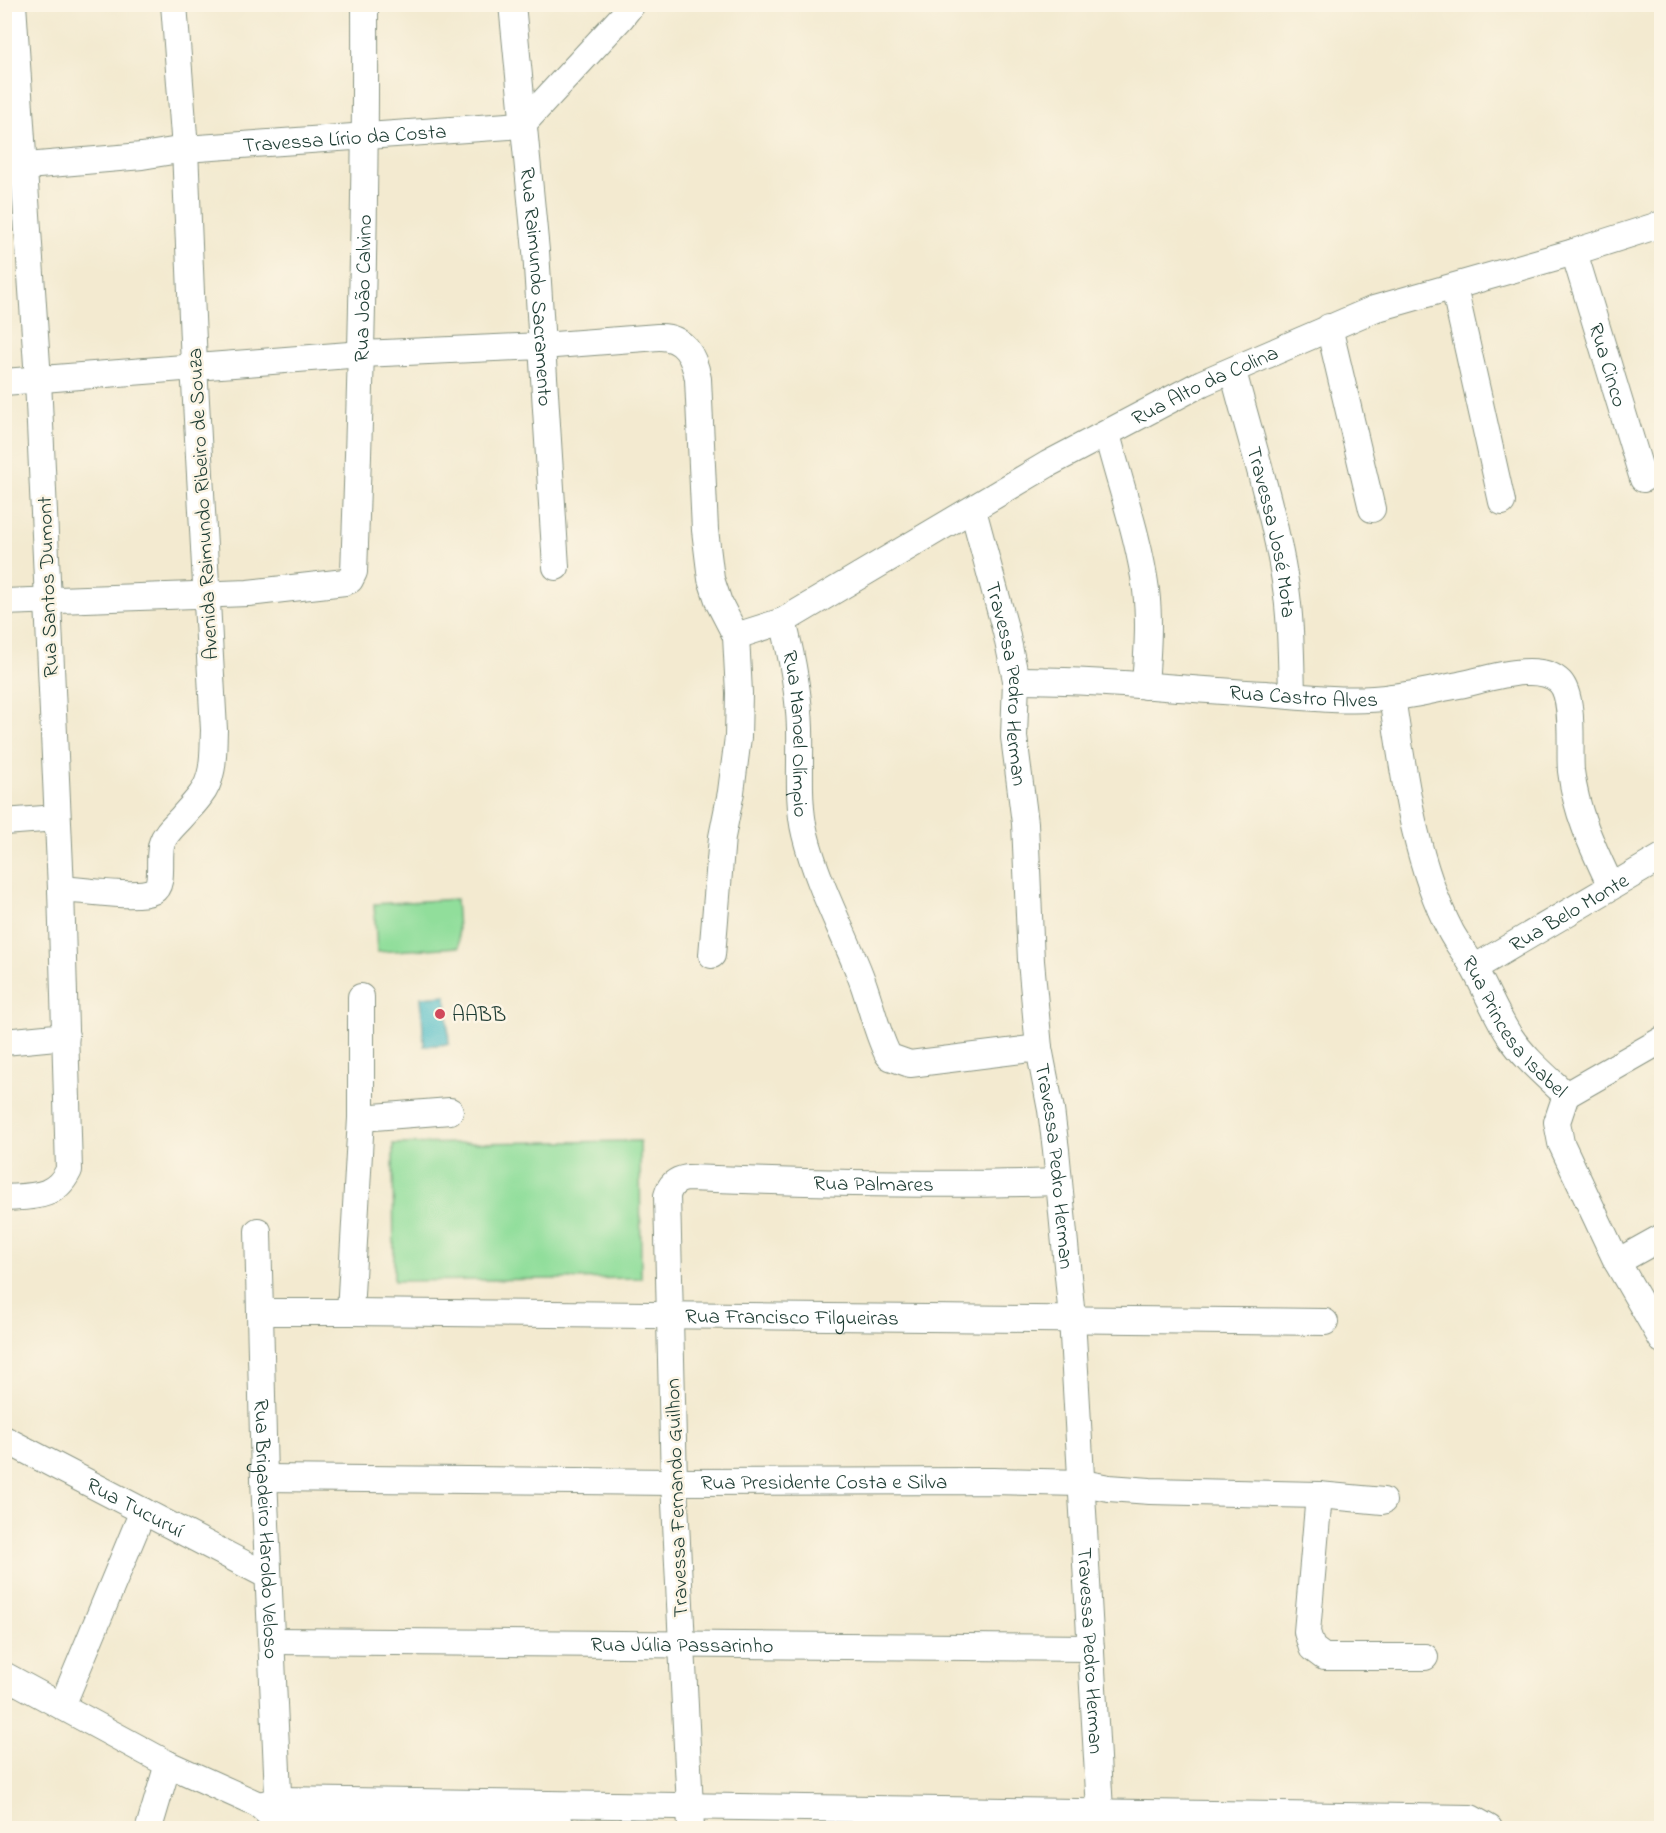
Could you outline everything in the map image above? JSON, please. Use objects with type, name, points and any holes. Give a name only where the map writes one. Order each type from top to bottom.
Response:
[{"type":"street","name":"Rua Santos Dumont","points":[[4,1198],[46,1193],[64,1181],[69,1170],[61,889],[38,380],[15,168],[13,4]]},
{"type":"street","name":"Avenida Raimundo Ribeiro de Souza","points":[[61,889],[142,893],[156,889],[160,884],[160,850],[164,838],[201,795],[210,779],[212,768],[214,730],[185,150],[174,4]]},
{"type":"street","name":"Rua João Calvino","points":[[207,595],[248,593],[345,582],[350,580],[354,572],[362,354],[366,137],[365,4]]},
{"type":"street","name":"Rua Raimundo Sacramento","points":[[512,4],[536,250],[556,567]]},
{"type":"street","points":[[522,125],[632,4]]},
{"type":"street","name":"Travessa Lírio da Costa","points":[[15,168],[185,150],[522,125]]},
{"type":"street","name":"Rua Alto da Colina","points":[[783,621],[1048,464],[1202,383],[1374,309],[1575,252],[1662,224]]},
{"type":"street","name":"Rua Cinco","points":[[1575,252],[1643,479]]},
{"type":"street","points":[[1454,287],[1502,502]]},
{"type":"street","points":[[1329,327],[1372,509]]},
{"type":"street","points":[[4,382],[194,365],[362,354],[542,346],[658,337],[677,339],[693,358],[696,369],[705,530],[711,579],[719,603],[736,636],[739,693],[738,737],[721,847],[712,955]]},
{"type":"street","name":"Travessa José Mota","points":[[1233,371],[1271,515],[1285,581],[1291,630],[1292,696]]},
{"type":"street","points":[[1107,434],[1146,591],[1148,627],[1145,686]]},
{"type":"street","name":"Travessa Pedro Herman","points":[[973,510],[1006,632],[1016,680],[1014,737],[1025,823],[1031,961],[1039,1048],[1051,1110],[1072,1318],[1100,1821]]},
{"type":"street","points":[[4,602],[207,595]]},
{"type":"street","name":"Rua Manoel Olímpio","points":[[736,636],[783,621],[793,658],[797,689],[805,835],[819,876],[861,976],[887,1053],[890,1057],[910,1064],[1039,1048]]},
{"type":"street","name":"Rua Castro Alves","points":[[1016,680],[1080,681],[1367,699],[1392,698],[1522,672],[1551,675],[1561,683],[1569,707],[1571,770],[1577,804],[1585,828],[1611,886]]},
{"type":"street","name":"Rua Princesa Isabel","points":[[1392,698],[1405,783],[1420,850],[1451,931],[1474,968],[1513,1041],[1566,1095],[1557,1122],[1561,1143],[1617,1262],[1662,1340]]},
{"type":"street","points":[[4,822],[57,818]]},
{"type":"street","name":"Rua Belo Monte","points":[[1474,968],[1662,856]]},
{"type":"street","points":[[350,1312],[361,1118],[361,997]]},
{"type":"street","points":[[4,1042],[66,1036]]},
{"type":"street","points":[[1566,1095],[1662,1040]]},
{"type":"street","points":[[361,1118],[450,1111]]},
{"type":"street","name":"Rua Palmares","points":[[687,1179],[909,1185],[1058,1182]]},
{"type":"street","name":"Travessa Fernando Guilhon","points":[[687,1179],[676,1181],[667,1196],[674,1482],[691,1818]]},
{"type":"street","name":"Rua Brigadeiro Haroldo Veloso","points":[[258,1231],[264,1478],[272,1641],[274,1815]]},
{"type":"street","points":[[1617,1262],[1662,1237]]},
{"type":"street","name":"Rua Francisco Filgueiras","points":[[260,1312],[1325,1322]]},
{"type":"street","name":"Rua Tucuruí","points":[[4,1439],[268,1576]]},
{"type":"street","name":"Rua Presidente Costa e Silva","points":[[264,1478],[1082,1483],[1109,1488],[1150,1491],[1319,1495],[1383,1501]]},
{"type":"street","points":[[1319,1495],[1307,1632],[1312,1648],[1324,1657],[1425,1657]]},
{"type":"street","points":[[62,1706],[143,1511]]},
{"type":"street","name":"Rua Júlia Passarinho","points":[[272,1641],[1091,1648]]},
{"type":"street","points":[[4,1675],[168,1764],[274,1815],[563,1828]]},
{"type":"street","points":[[149,1828],[168,1764]]},
{"type":"street","points":[[274,1815],[1478,1825]]},
{"type":"green space","points":[[456,899],[459,947],[377,952],[374,904]]},
{"type":"green space","points":[[640,1141],[641,1278],[394,1281],[393,1144]]},
{"type":"water","points":[[446,995],[449,1044],[424,1046],[421,997]]},
{"type":"place","name":"AABB","points":[[440,1014]]}]
